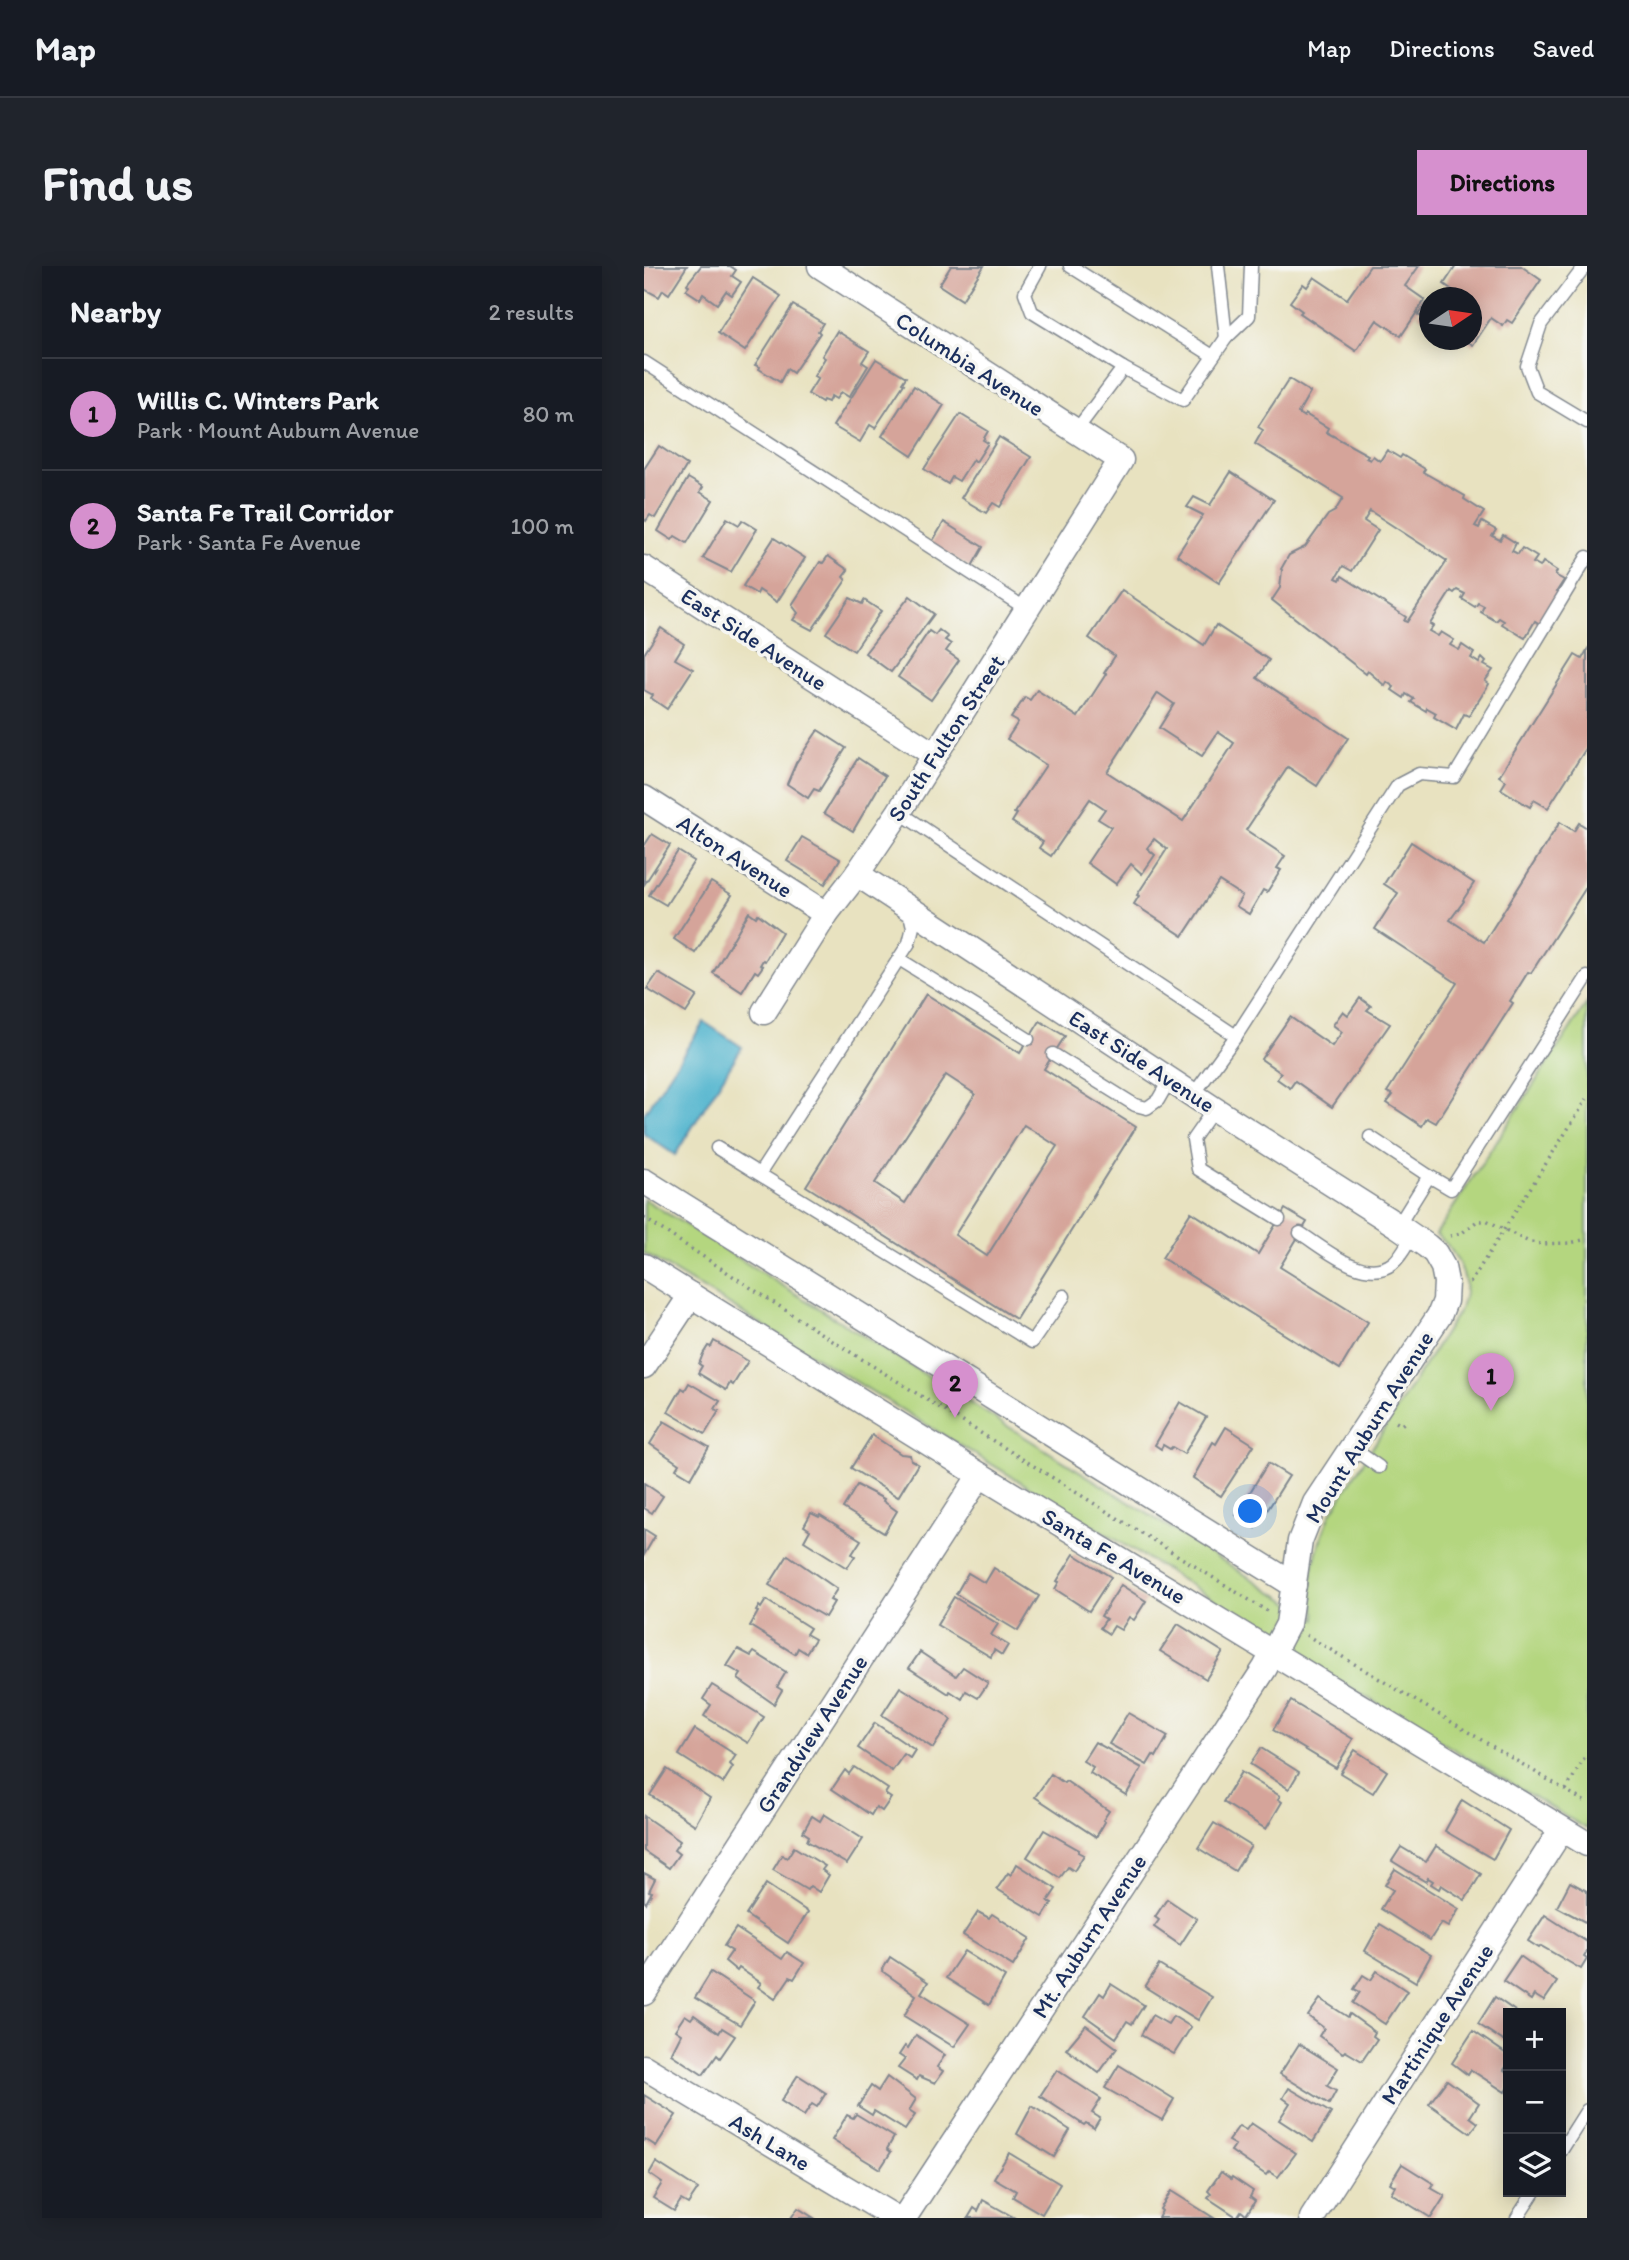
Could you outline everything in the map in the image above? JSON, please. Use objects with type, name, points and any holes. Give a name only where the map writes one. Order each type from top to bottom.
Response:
[{"type":"street","name":"Columbia Avenue","points":[[820,266],[847,274],[1074,432],[1121,460]]},
{"type":"street","name":"South Fulton Street","points":[[764,1012],[826,914],[899,812],[1121,460]]},
{"type":"street","name":"East Side Avenue","points":[[644,568],[935,755]]},
{"type":"street","name":"Alton Avenue","points":[[644,798],[826,914]]},
{"type":"street","name":"East Side Avenue","points":[[857,874],[1204,1102],[1420,1237]]},
{"type":"street","points":[[644,1181],[1294,1585]]},
{"type":"street","name":"Mount Auburn Avenue","points":[[1273,1653],[1288,1624],[1300,1541],[1315,1503],[1438,1316],[1445,1301],[1446,1282],[1443,1267],[1435,1253],[1420,1237]]},
{"type":"street","name":"Santa Fe Avenue","points":[[644,1266],[980,1475],[1587,1844]]},
{"type":"street","points":[[644,1366],[691,1294]]},
{"type":"street","name":"Grandview Avenue","points":[[644,1993],[980,1475]]},
{"type":"street","name":"Mt. Auburn Avenue","points":[[904,2218],[1273,1653]]},
{"type":"street","name":"Martinique Avenue","points":[[1312,2218],[1562,1829]]},
{"type":"street","name":"Ash Lane","points":[[644,2067],[896,2218]]},
{"type":"lane","points":[[1040,266],[1025,293],[1032,313],[1123,368],[1183,400],[1226,338],[1249,316],[1251,266]]},
{"type":"lane","points":[[1070,266],[1213,356]]},
{"type":"lane","points":[[1585,266],[1541,324],[1527,366],[1536,392],[1587,422]]},
{"type":"lane","points":[[1215,268],[1226,338]]},
{"type":"lane","points":[[644,362],[1028,610]]},
{"type":"lane","points":[[1074,432],[1123,368]]},
{"type":"lane","points":[[1279,1219],[1198,1169],[1193,1139],[1204,1102],[1236,1036],[1398,785],[1419,774],[1454,777],[1587,557]]},
{"type":"lane","points":[[899,812],[1236,1036]]},
{"type":"lane","points":[[760,1173],[909,943],[913,927],[908,907]]},
{"type":"lane","points":[[899,958],[1028,1039]]},
{"type":"lane","points":[[1370,1137],[1451,1189],[1587,977]]},
{"type":"lane","points":[[1053,1055],[1135,1105],[1147,1108],[1158,1100],[1170,1079]]},
{"type":"lane","points":[[718,1148],[1032,1342],[1064,1296]]},
{"type":"lane","points":[[1300,1233],[1357,1269],[1381,1269],[1394,1262],[1420,1237],[1429,1175]]},
{"type":"lane","points":[[1352,1448],[1379,1467]]},
{"type":"lane","points":[[1566,2143],[1587,2110]]},
{"type":"lane","points":[[1517,2218],[1531,2197]]},
{"type":"path","points":[[644,1218],[831,1340],[1274,1616]]},
{"type":"path","points":[[1420,1237],[1462,1233],[1476,1222],[1486,1220],[1527,1241],[1541,1244],[1570,1243],[1587,1239]]},
{"type":"path","points":[[1302,1633],[1587,1803]]},
{"type":"path","points":[[1566,1790],[1587,1753]]},
{"type":"green space","points":[[1587,1003],[1587,1829],[1313,1665],[1266,1631],[644,1253],[644,1199],[1316,1619],[1312,1594],[1313,1571],[1317,1551],[1331,1513],[1464,1299],[1465,1284],[1461,1268],[1453,1252],[1436,1234]]},
{"type":"water","points":[[704,1022],[742,1047],[675,1155],[644,1134],[644,1114]]},
{"type":"building","points":[[644,266],[687,266],[669,294],[663,290],[659,297],[644,289]]},
{"type":"building","points":[[701,266],[730,266],[736,270],[732,276],[741,282],[732,295],[726,291],[717,304],[703,294],[700,299],[686,290],[689,286],[687,284]]},
{"type":"building","points":[[951,266],[984,266],[962,300],[939,285]]},
{"type":"building","points":[[1370,266],[1419,266],[1405,286],[1419,296],[1419,309],[1401,336],[1377,320],[1356,351],[1300,313],[1302,311],[1290,302],[1303,284],[1307,287],[1314,277],[1347,299]]},
{"type":"building","points":[[1456,266],[1521,266],[1541,280],[1512,323],[1507,320],[1503,326],[1491,318],[1482,332],[1482,287],[1448,287],[1444,284]]},
{"type":"building","points":[[753,278],[781,296],[745,351],[718,333]]},
{"type":"building","points":[[793,305],[823,323],[818,331],[820,333],[793,373],[787,369],[780,382],[755,365]]},
{"type":"building","points":[[837,331],[869,351],[862,362],[868,366],[849,397],[841,392],[836,399],[831,396],[828,402],[822,402],[808,394],[818,378],[814,376],[825,358],[822,356]]},
{"type":"building","points":[[876,359],[906,377],[875,428],[870,425],[860,442],[833,426]]},
{"type":"building","points":[[1289,379],[1310,392],[1298,413],[1304,417],[1305,414],[1328,428],[1326,432],[1368,455],[1366,458],[1370,460],[1373,456],[1380,461],[1387,450],[1400,458],[1402,455],[1425,469],[1423,472],[1465,496],[1464,499],[1484,512],[1475,526],[1479,528],[1482,522],[1496,530],[1492,536],[1500,540],[1503,535],[1516,543],[1512,551],[1518,554],[1522,548],[1537,557],[1533,563],[1540,567],[1543,562],[1557,571],[1555,575],[1564,580],[1540,624],[1535,621],[1525,638],[1502,624],[1504,621],[1499,618],[1496,621],[1481,612],[1484,606],[1478,603],[1475,607],[1462,599],[1465,594],[1457,590],[1454,593],[1451,591],[1430,624],[1433,626],[1429,631],[1438,636],[1441,632],[1454,640],[1450,645],[1459,650],[1462,645],[1474,653],[1471,658],[1479,663],[1482,658],[1486,662],[1484,665],[1493,670],[1485,681],[1489,684],[1469,716],[1464,714],[1456,730],[1434,717],[1436,713],[1427,708],[1426,711],[1411,702],[1414,699],[1406,694],[1404,698],[1392,690],[1394,687],[1387,682],[1385,686],[1368,671],[1366,674],[1272,600],[1280,588],[1281,569],[1289,555],[1305,547],[1343,498],[1255,444],[1263,430],[1258,427]],"holes":[[[1370,511],[1447,561],[1407,622],[1404,621],[1406,617],[1342,576],[1340,580],[1336,578],[1343,566],[1352,571],[1378,530],[1364,521]]]},
{"type":"building","points":[[914,386],[944,405],[912,456],[882,436]]},
{"type":"building","points":[[960,414],[988,431],[983,440],[988,443],[976,462],[973,459],[959,481],[952,477],[948,484],[924,469]]},
{"type":"building","points":[[999,437],[1031,457],[1000,507],[993,503],[986,513],[961,498]]},
{"type":"building","points":[[659,446],[687,465],[655,518],[650,515],[646,521],[644,469]]},
{"type":"building","points":[[1231,472],[1274,500],[1219,583],[1177,555],[1203,515],[1187,507],[1194,497],[1210,505]]},
{"type":"building","points":[[688,478],[703,487],[700,492],[713,500],[687,543],[675,536],[672,540],[658,531]]},
{"type":"building","points":[[727,518],[739,525],[742,520],[757,529],[731,572],[703,558]]},
{"type":"building","points":[[944,522],[983,547],[971,568],[931,544]]},
{"type":"building","points":[[774,538],[805,558],[777,602],[759,590],[757,594],[743,586]]},
{"type":"building","points":[[828,556],[848,570],[843,577],[846,580],[812,630],[793,620],[798,613],[792,605],[820,562],[823,563]]},
{"type":"building","points":[[1122,590],[1204,645],[1216,625],[1269,660],[1257,678],[1348,738],[1317,786],[1288,767],[1246,830],[1285,856],[1277,868],[1281,870],[1267,892],[1263,890],[1249,914],[1236,906],[1242,896],[1219,881],[1183,936],[1134,904],[1167,849],[1154,839],[1147,848],[1155,855],[1142,874],[1131,864],[1116,884],[1087,863],[1111,827],[1098,819],[1105,809],[1090,799],[1051,856],[1039,848],[1043,842],[1012,822],[1017,814],[1014,813],[1046,765],[1007,739],[1018,722],[1011,718],[1025,697],[1030,700],[1037,690],[1078,717],[1115,656],[1089,638]],"holes":[[[1158,693],[1174,704],[1159,728],[1202,756],[1218,732],[1234,743],[1183,821],[1107,772]]]},
{"type":"building","points":[[910,596],[934,614],[891,672],[865,653]]},
{"type":"building","points":[[850,598],[862,604],[864,600],[881,611],[854,651],[826,633]]},
{"type":"building","points":[[661,628],[684,644],[675,659],[693,669],[667,709],[644,690],[644,654]]},
{"type":"building","points":[[939,630],[948,637],[945,640],[951,644],[946,651],[959,660],[931,700],[898,677],[929,631],[935,635]]},
{"type":"building","points":[[1587,650],[1587,747],[1548,808],[1534,800],[1530,807],[1501,789],[1506,781],[1499,776],[1575,655],[1582,659]]},
{"type":"building","points":[[818,730],[846,748],[819,791],[814,789],[808,798],[787,784],[796,763]]},
{"type":"building","points":[[858,758],[885,776],[853,831],[824,813]]},
{"type":"building","points":[[1560,822],[1574,831],[1579,823],[1587,828],[1587,886],[1531,973],[1528,972],[1510,1001],[1513,1003],[1436,1123],[1427,1118],[1422,1126],[1387,1103],[1393,1095],[1387,1092],[1457,983],[1375,929],[1398,893],[1384,884],[1411,842],[1474,883],[1450,920],[1484,942]]},
{"type":"building","points":[[652,834],[670,845],[644,885],[644,846]]},
{"type":"building","points":[[802,837],[840,859],[825,884],[787,861]]},
{"type":"building","points":[[678,851],[694,861],[666,905],[649,895]]},
{"type":"building","points":[[711,882],[732,895],[695,953],[674,939]]},
{"type":"building","points":[[749,912],[756,917],[758,914],[782,932],[760,965],[763,966],[758,973],[755,971],[742,992],[713,973]]},
{"type":"building","points":[[658,973],[697,996],[686,1013],[647,989]]},
{"type":"building","points":[[926,994],[1020,1053],[1040,1021],[1065,1036],[1044,1069],[1136,1127],[1016,1319],[806,1186]],"holes":[[[946,1075],[975,1094],[905,1203],[875,1183]],[[1024,1125],[1057,1146],[987,1256],[955,1235]]]},
{"type":"building","points":[[1360,998],[1371,1006],[1367,1010],[1390,1024],[1332,1107],[1295,1081],[1290,1088],[1277,1079],[1281,1073],[1261,1059],[1290,1017],[1332,1046],[1342,1032],[1333,1025],[1343,1011],[1348,1015]]},
{"type":"building","points":[[1285,1209],[1307,1222],[1280,1267],[1368,1322],[1340,1369],[1162,1258],[1191,1212],[1258,1254]]},
{"type":"building","points":[[714,1341],[748,1361],[733,1385],[730,1383],[726,1390],[698,1373],[703,1354]]},
{"type":"building","points":[[689,1383],[720,1401],[715,1409],[719,1411],[705,1434],[668,1412],[682,1388],[685,1390]]},
{"type":"building","points":[[1180,1402],[1206,1417],[1184,1454],[1172,1447],[1170,1449],[1163,1445],[1161,1449],[1155,1445]]},
{"type":"building","points":[[664,1421],[709,1447],[691,1478],[676,1469],[679,1464],[650,1444]]},
{"type":"building","points":[[1226,1427],[1254,1445],[1221,1496],[1193,1478],[1213,1442],[1216,1444]]},
{"type":"building","points":[[872,1435],[901,1454],[910,1455],[911,1460],[918,1464],[898,1497],[851,1468]]},
{"type":"building","points":[[1268,1463],[1289,1476],[1256,1528],[1236,1515]]},
{"type":"building","points":[[644,1483],[663,1496],[652,1513],[644,1508]]},
{"type":"building","points":[[857,1485],[884,1499],[883,1501],[897,1511],[884,1533],[843,1508]]},
{"type":"building","points":[[811,1513],[819,1517],[820,1515],[861,1540],[847,1568],[804,1541],[810,1530],[804,1526]]},
{"type":"building","points":[[644,1529],[655,1536],[644,1555]]},
{"type":"building","points":[[1074,1554],[1111,1577],[1089,1611],[1055,1589]]},
{"type":"building","points":[[788,1555],[837,1589],[830,1600],[834,1602],[825,1617],[769,1585]]},
{"type":"building","points":[[994,1568],[1039,1596],[1018,1631],[956,1594],[968,1573],[985,1583]]},
{"type":"building","points":[[1121,1585],[1146,1601],[1134,1620],[1129,1617],[1121,1630],[1114,1626],[1109,1634],[1100,1628],[1106,1619],[1101,1616]]},
{"type":"building","points":[[954,1597],[998,1624],[991,1635],[1008,1645],[1002,1655],[994,1650],[991,1657],[937,1625]]},
{"type":"building","points":[[766,1600],[810,1628],[806,1634],[815,1639],[806,1653],[798,1648],[795,1654],[750,1626],[759,1606],[761,1608]]},
{"type":"building","points":[[1178,1624],[1223,1652],[1206,1679],[1160,1651]]},
{"type":"building","points":[[738,1649],[751,1656],[754,1652],[786,1672],[777,1687],[782,1690],[774,1704],[738,1679],[741,1674],[727,1666]]},
{"type":"building","points":[[920,1652],[956,1676],[963,1667],[988,1683],[978,1698],[966,1691],[962,1699],[950,1691],[949,1694],[909,1668]]},
{"type":"building","points":[[712,1685],[764,1717],[748,1743],[704,1716],[711,1705],[703,1699]]},
{"type":"building","points":[[900,1687],[951,1720],[933,1748],[882,1715]]},
{"type":"building","points":[[1291,1701],[1353,1739],[1336,1768],[1273,1730]]},
{"type":"building","points":[[1128,1713],[1168,1736],[1156,1757],[1153,1755],[1147,1765],[1109,1744]]},
{"type":"building","points":[[875,1723],[915,1750],[910,1758],[904,1754],[892,1771],[858,1748]]},
{"type":"building","points":[[695,1729],[736,1755],[730,1764],[733,1767],[723,1783],[679,1755]]},
{"type":"building","points":[[1095,1742],[1142,1768],[1126,1795],[1090,1773],[1093,1767],[1083,1761]]},
{"type":"building","points":[[1261,1748],[1299,1772],[1289,1789],[1250,1764]]},
{"type":"building","points":[[1355,1750],[1387,1771],[1373,1793],[1340,1773]]},
{"type":"building","points":[[854,1767],[888,1789],[885,1794],[891,1798],[882,1811],[876,1807],[871,1815],[832,1789],[845,1770],[849,1774]]},
{"type":"building","points":[[667,1769],[710,1798],[695,1825],[650,1795]]},
{"type":"building","points":[[1241,1772],[1280,1796],[1278,1799],[1282,1802],[1266,1829],[1223,1802]]},
{"type":"building","points":[[1051,1774],[1064,1783],[1066,1781],[1109,1811],[1096,1837],[1035,1797]]},
{"type":"building","points":[[1462,1800],[1509,1830],[1493,1859],[1445,1831]]},
{"type":"building","points":[[824,1814],[863,1839],[847,1864],[807,1841],[809,1836],[803,1832],[812,1816],[820,1821]]},
{"type":"building","points":[[644,1816],[680,1841],[674,1850],[679,1854],[669,1868],[644,1851]]},
{"type":"building","points":[[1214,1823],[1251,1846],[1235,1871],[1198,1848]]},
{"type":"building","points":[[1044,1830],[1084,1855],[1074,1871],[1068,1867],[1060,1878],[1027,1857]]},
{"type":"building","points":[[1436,1846],[1481,1874],[1465,1900],[1441,1885],[1439,1889],[1431,1884],[1433,1881],[1428,1878],[1426,1882],[1392,1861],[1401,1847],[1426,1862]]},
{"type":"building","points":[[794,1847],[825,1866],[822,1870],[829,1875],[819,1892],[810,1886],[807,1890],[773,1870],[782,1855],[787,1858]]},
{"type":"building","points":[[1017,1864],[1056,1889],[1048,1901],[1052,1903],[1043,1917],[997,1889],[1008,1873],[1011,1875]]},
{"type":"building","points":[[1395,1869],[1459,1909],[1448,1927],[1441,1923],[1430,1940],[1381,1909],[1393,1890],[1385,1885]]},
{"type":"building","points":[[644,1873],[655,1879],[646,1903],[644,1901]]},
{"type":"building","points":[[1570,1882],[1587,1891],[1587,1923],[1557,1907]]},
{"type":"building","points":[[766,1884],[808,1912],[788,1943],[746,1915]]},
{"type":"building","points":[[1167,1899],[1197,1919],[1180,1945],[1154,1927],[1159,1920],[1155,1917]]},
{"type":"building","points":[[978,1912],[989,1918],[992,1914],[1030,1938],[1013,1966],[963,1935]]},
{"type":"building","points":[[1545,1915],[1587,1942],[1584,1957],[1587,1959],[1581,1969],[1528,1941]]},
{"type":"building","points":[[1380,1924],[1431,1955],[1416,1982],[1365,1951]]},
{"type":"building","points":[[736,1928],[782,1959],[787,1952],[804,1963],[794,1979],[790,1977],[775,1999],[758,1987],[761,1983],[739,1968],[737,1971],[725,1961],[732,1951],[724,1946]]},
{"type":"building","points":[[964,1951],[1005,1977],[989,2005],[946,1978]]},
{"type":"building","points":[[1520,1956],[1557,1982],[1544,2001],[1534,1995],[1531,2000],[1503,1981]]},
{"type":"building","points":[[890,1957],[928,1982],[921,1993],[970,2024],[954,2047],[904,2016],[916,1995],[882,1971]]},
{"type":"building","points":[[1159,1965],[1212,1997],[1198,2020],[1145,1987]]},
{"type":"building","points":[[1377,1971],[1407,1991],[1385,2024],[1353,2003],[1360,1992],[1354,1989],[1363,1975],[1371,1980]]},
{"type":"building","points":[[711,1972],[755,2001],[740,2025],[695,1998]]},
{"type":"building","points":[[1111,1984],[1144,2005],[1132,2024],[1127,2021],[1116,2038],[1085,2016],[1100,1993],[1104,1996]]},
{"type":"building","points":[[1495,1997],[1511,2008],[1503,2008],[1503,2041],[1478,2024]]},
{"type":"building","points":[[1320,1999],[1348,2017],[1350,2014],[1375,2032],[1373,2036],[1377,2039],[1362,2061],[1345,2051],[1343,2053],[1319,2036],[1324,2028],[1308,2016]]},
{"type":"building","points":[[685,2015],[691,2019],[694,2015],[719,2033],[722,2028],[735,2036],[720,2058],[717,2055],[703,2075],[671,2054],[681,2034],[675,2030]]},
{"type":"building","points":[[1152,2015],[1168,2024],[1173,2016],[1191,2027],[1174,2054],[1141,2035]]},
{"type":"building","points":[[1086,2025],[1117,2048],[1099,2073],[1066,2049]]},
{"type":"building","points":[[1473,2031],[1503,2052],[1503,2091],[1471,2070],[1468,2075],[1452,2063]]},
{"type":"building","points":[[916,2035],[945,2055],[937,2067],[943,2071],[935,2083],[919,2076],[917,2080],[898,2068],[905,2059],[899,2055],[905,2046],[908,2048]]},
{"type":"building","points":[[1299,2044],[1338,2068],[1327,2086],[1336,2091],[1329,2104],[1280,2074]]},
{"type":"building","points":[[1119,2065],[1174,2099],[1162,2120],[1105,2088]]},
{"type":"building","points":[[1057,2070],[1101,2099],[1092,2113],[1100,2118],[1094,2128],[1086,2123],[1084,2125],[1040,2096]]},
{"type":"building","points":[[798,2075],[826,2093],[817,2107],[812,2104],[804,2116],[781,2101]]},
{"type":"building","points":[[887,2077],[916,2099],[909,2111],[915,2115],[905,2130],[874,2111],[872,2115],[858,2106],[871,2086],[878,2091]]},
{"type":"building","points":[[1447,2080],[1479,2103],[1470,2117],[1478,2123],[1470,2133],[1429,2104]]},
{"type":"building","points":[[1289,2088],[1331,2113],[1313,2142],[1279,2120],[1290,2103],[1283,2098]]},
{"type":"building","points":[[644,2095],[676,2115],[656,2146],[644,2140]]},
{"type":"building","points":[[1032,2106],[1070,2130],[1054,2157],[1017,2134]]},
{"type":"building","points":[[856,2114],[894,2137],[887,2149],[891,2152],[880,2169],[832,2140],[847,2115],[853,2118]]},
{"type":"building","points":[[1251,2123],[1296,2153],[1278,2177],[1269,2171],[1266,2175],[1231,2151],[1235,2145],[1228,2141],[1239,2126],[1246,2130]]},
{"type":"building","points":[[1009,2153],[1060,2184],[1042,2214],[1013,2197],[1016,2191],[994,2178]]},
{"type":"building","points":[[656,2162],[698,2189],[688,2204],[681,2200],[674,2211],[653,2198],[662,2183],[649,2174]]},
{"type":"building","points":[[1402,2164],[1434,2184],[1431,2188],[1445,2196],[1431,2218],[1391,2193],[1395,2186],[1390,2183]]},
{"type":"building","points":[[1221,2172],[1253,2191],[1250,2197],[1255,2201],[1246,2215],[1241,2211],[1237,2217],[1208,2198],[1211,2194],[1208,2191]]},
{"type":"building","points":[[1171,2191],[1214,2218],[1158,2218],[1162,2211],[1160,2209]]},
{"type":"building","points":[[983,2200],[1015,2218],[968,2218],[974,2208],[978,2211]]},
{"type":"building","points":[[798,2208],[814,2218],[791,2218]]},
{"type":"place","name":"Willis C. Winters Park","points":[[1491,1411]]},
{"type":"place","name":"Santa Fe Trail Corridor","points":[[955,1418]]}]
